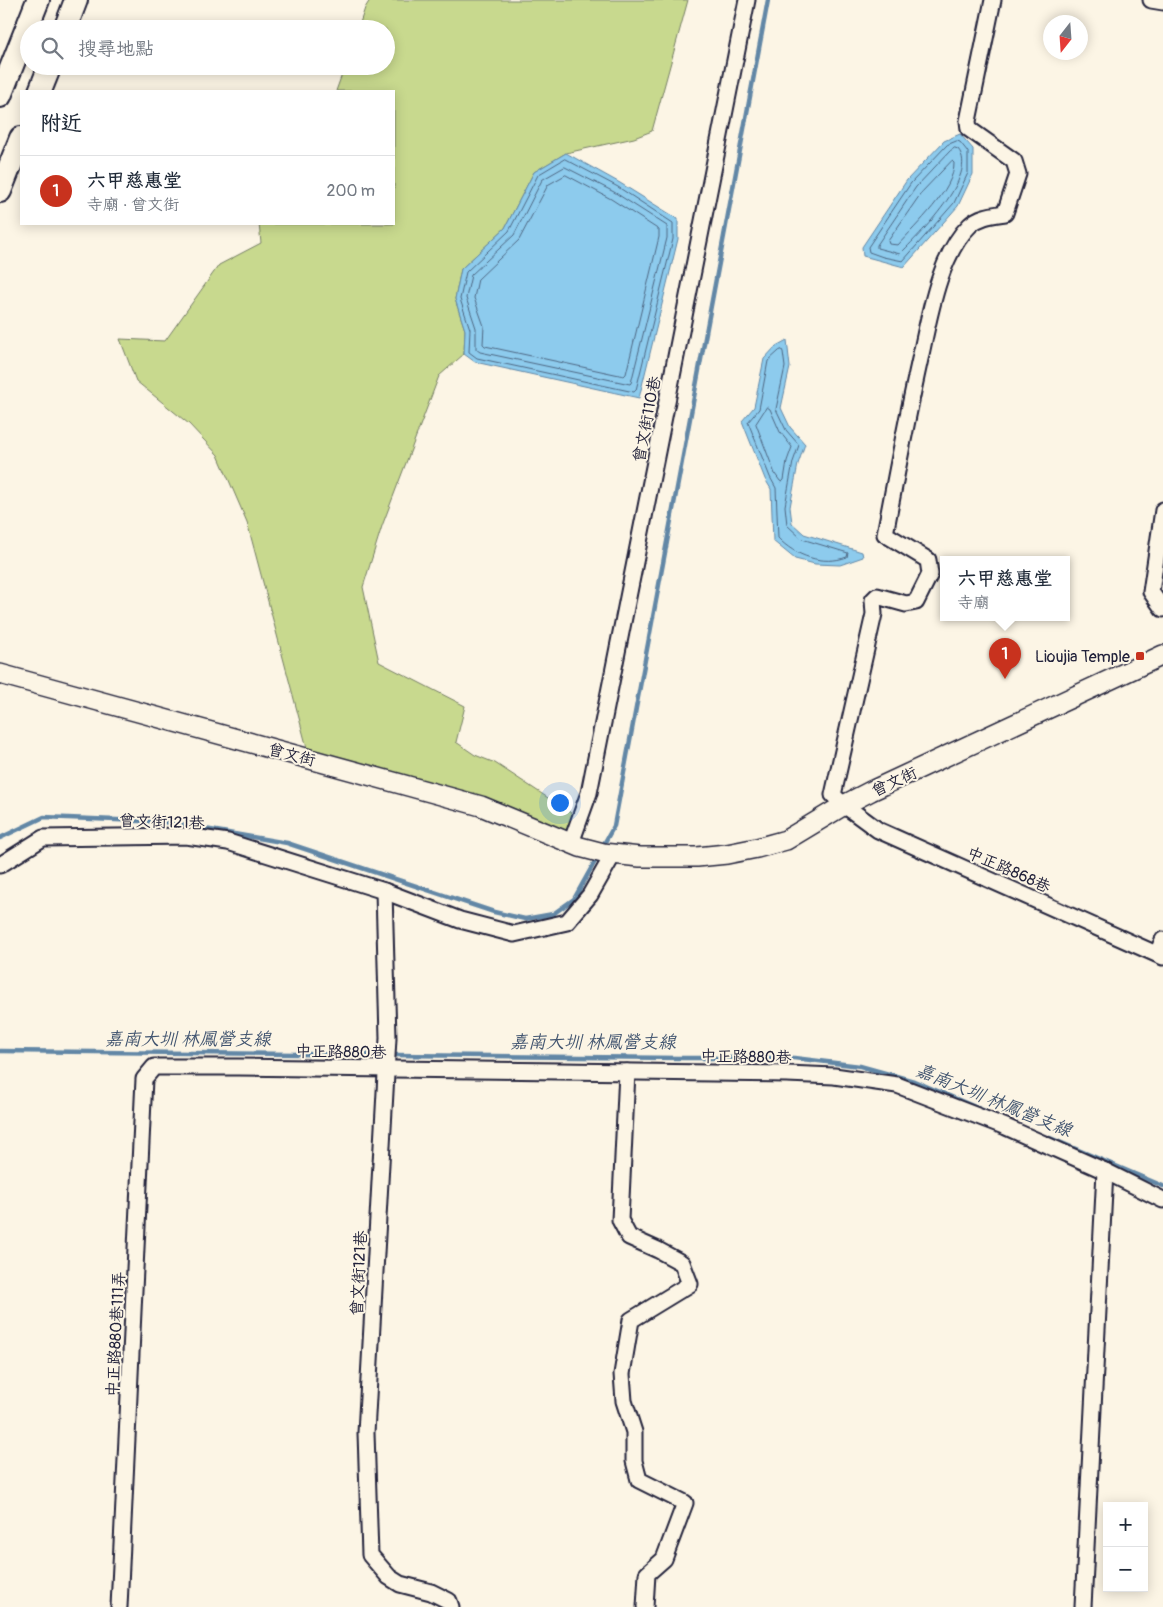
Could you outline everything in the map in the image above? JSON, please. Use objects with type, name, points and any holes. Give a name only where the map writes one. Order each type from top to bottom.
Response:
[{"type":"highway","points":[[30,20],[38,0]]},
{"type":"highway","points":[[68,20],[76,0]]},
{"type":"highway","points":[[0,96],[20,45]]},
{"type":"highway","points":[[40,90],[46,75]]},
{"type":"highway","points":[[0,191],[20,141]]},
{"type":"main road","name":"曾文街","points":[[0,674],[481,806],[576,845],[604,854],[640,857],[697,857],[727,854],[786,840],[844,805],[1163,655]]},
{"type":"lane","name":"曾文街110巷","points":[[576,845],[589,792],[747,0]]},
{"type":"lane","points":[[844,805],[833,795],[874,614],[873,600],[878,596],[906,604],[916,602],[930,574],[928,560],[885,534],[912,394],[934,297],[952,250],[970,225],[985,216],[1006,213],[1018,174],[1014,161],[970,129],[968,121],[993,0]]},
{"type":"lane","points":[[1151,0],[1163,2]]},
{"type":"lane","points":[[1163,510],[1150,592],[1163,610]]},
{"type":"lane","name":"中正路868巷","points":[[844,805],[878,830],[1161,950]]},
{"type":"lane","name":"曾文街121巷","points":[[0,865],[44,838],[186,836],[228,842],[384,891],[460,920],[514,934],[567,922],[590,896],[614,854]]},
{"type":"lane","name":"曾文街121巷","points":[[384,891],[388,1038],[366,1433],[370,1555],[389,1577],[400,1584],[431,1592],[449,1601],[451,1607]]},
{"type":"lane","name":"中正路880巷","points":[[154,1067],[387,1065],[834,1076],[897,1086],[1006,1128],[1105,1171],[1163,1200]]},
{"type":"lane","name":"中正路880巷111弄","points":[[119,1607],[144,1079],[154,1067]]},
{"type":"lane","points":[[627,1072],[620,1220],[629,1237],[682,1263],[690,1284],[631,1320],[622,1374],[624,1401],[634,1432],[634,1461],[639,1480],[685,1503],[664,1559],[646,1574],[645,1607]]},
{"type":"lane","points":[[1083,1607],[1105,1171]]},
{"type":"green space","points":[[370,0],[688,0],[652,131],[634,138],[566,153],[534,172],[505,228],[461,269],[455,299],[465,330],[464,354],[439,376],[382,526],[363,587],[379,662],[465,706],[456,742],[475,755],[495,763],[574,815],[565,845],[476,814],[312,767],[247,522],[218,455],[189,424],[136,381],[120,339],[165,341],[219,265],[261,243],[259,225],[395,225],[395,90],[336,90],[342,75],[395,75],[395,20],[361,20]]},
{"type":"water","points":[[960,134],[973,149],[973,174],[958,206],[904,267],[863,256],[862,247],[907,180],[944,141]]},
{"type":"water","points":[[566,153],[620,183],[678,219],[678,239],[639,398],[475,362],[464,354],[465,330],[455,299],[461,269],[505,228],[534,172]]},
{"type":"water","points":[[787,340],[790,367],[781,408],[790,427],[805,444],[798,464],[790,507],[792,523],[804,534],[862,552],[863,557],[840,565],[815,564],[795,559],[773,541],[771,489],[765,479],[742,421],[754,407],[764,359],[776,346]]},
{"type":"waterway","points":[[601,849],[614,826],[768,0]]},
{"type":"waterway","points":[[0,838],[44,817],[164,822],[287,843],[494,912],[525,919],[553,914],[574,899],[598,856]]},
{"type":"waterway","name":"嘉南大圳 林鳳營支線","points":[[0,1051],[794,1058],[860,1066],[914,1081],[987,1112]]},
{"type":"waterway","name":"嘉南大圳 林鳳營支線","points":[[1050,1138],[1163,1186]]},
{"type":"place","name":"Lioujia Temple","points":[[1140,656]]},
{"type":"place","name":"六甲慈惠堂","points":[[1005,679]]}]
